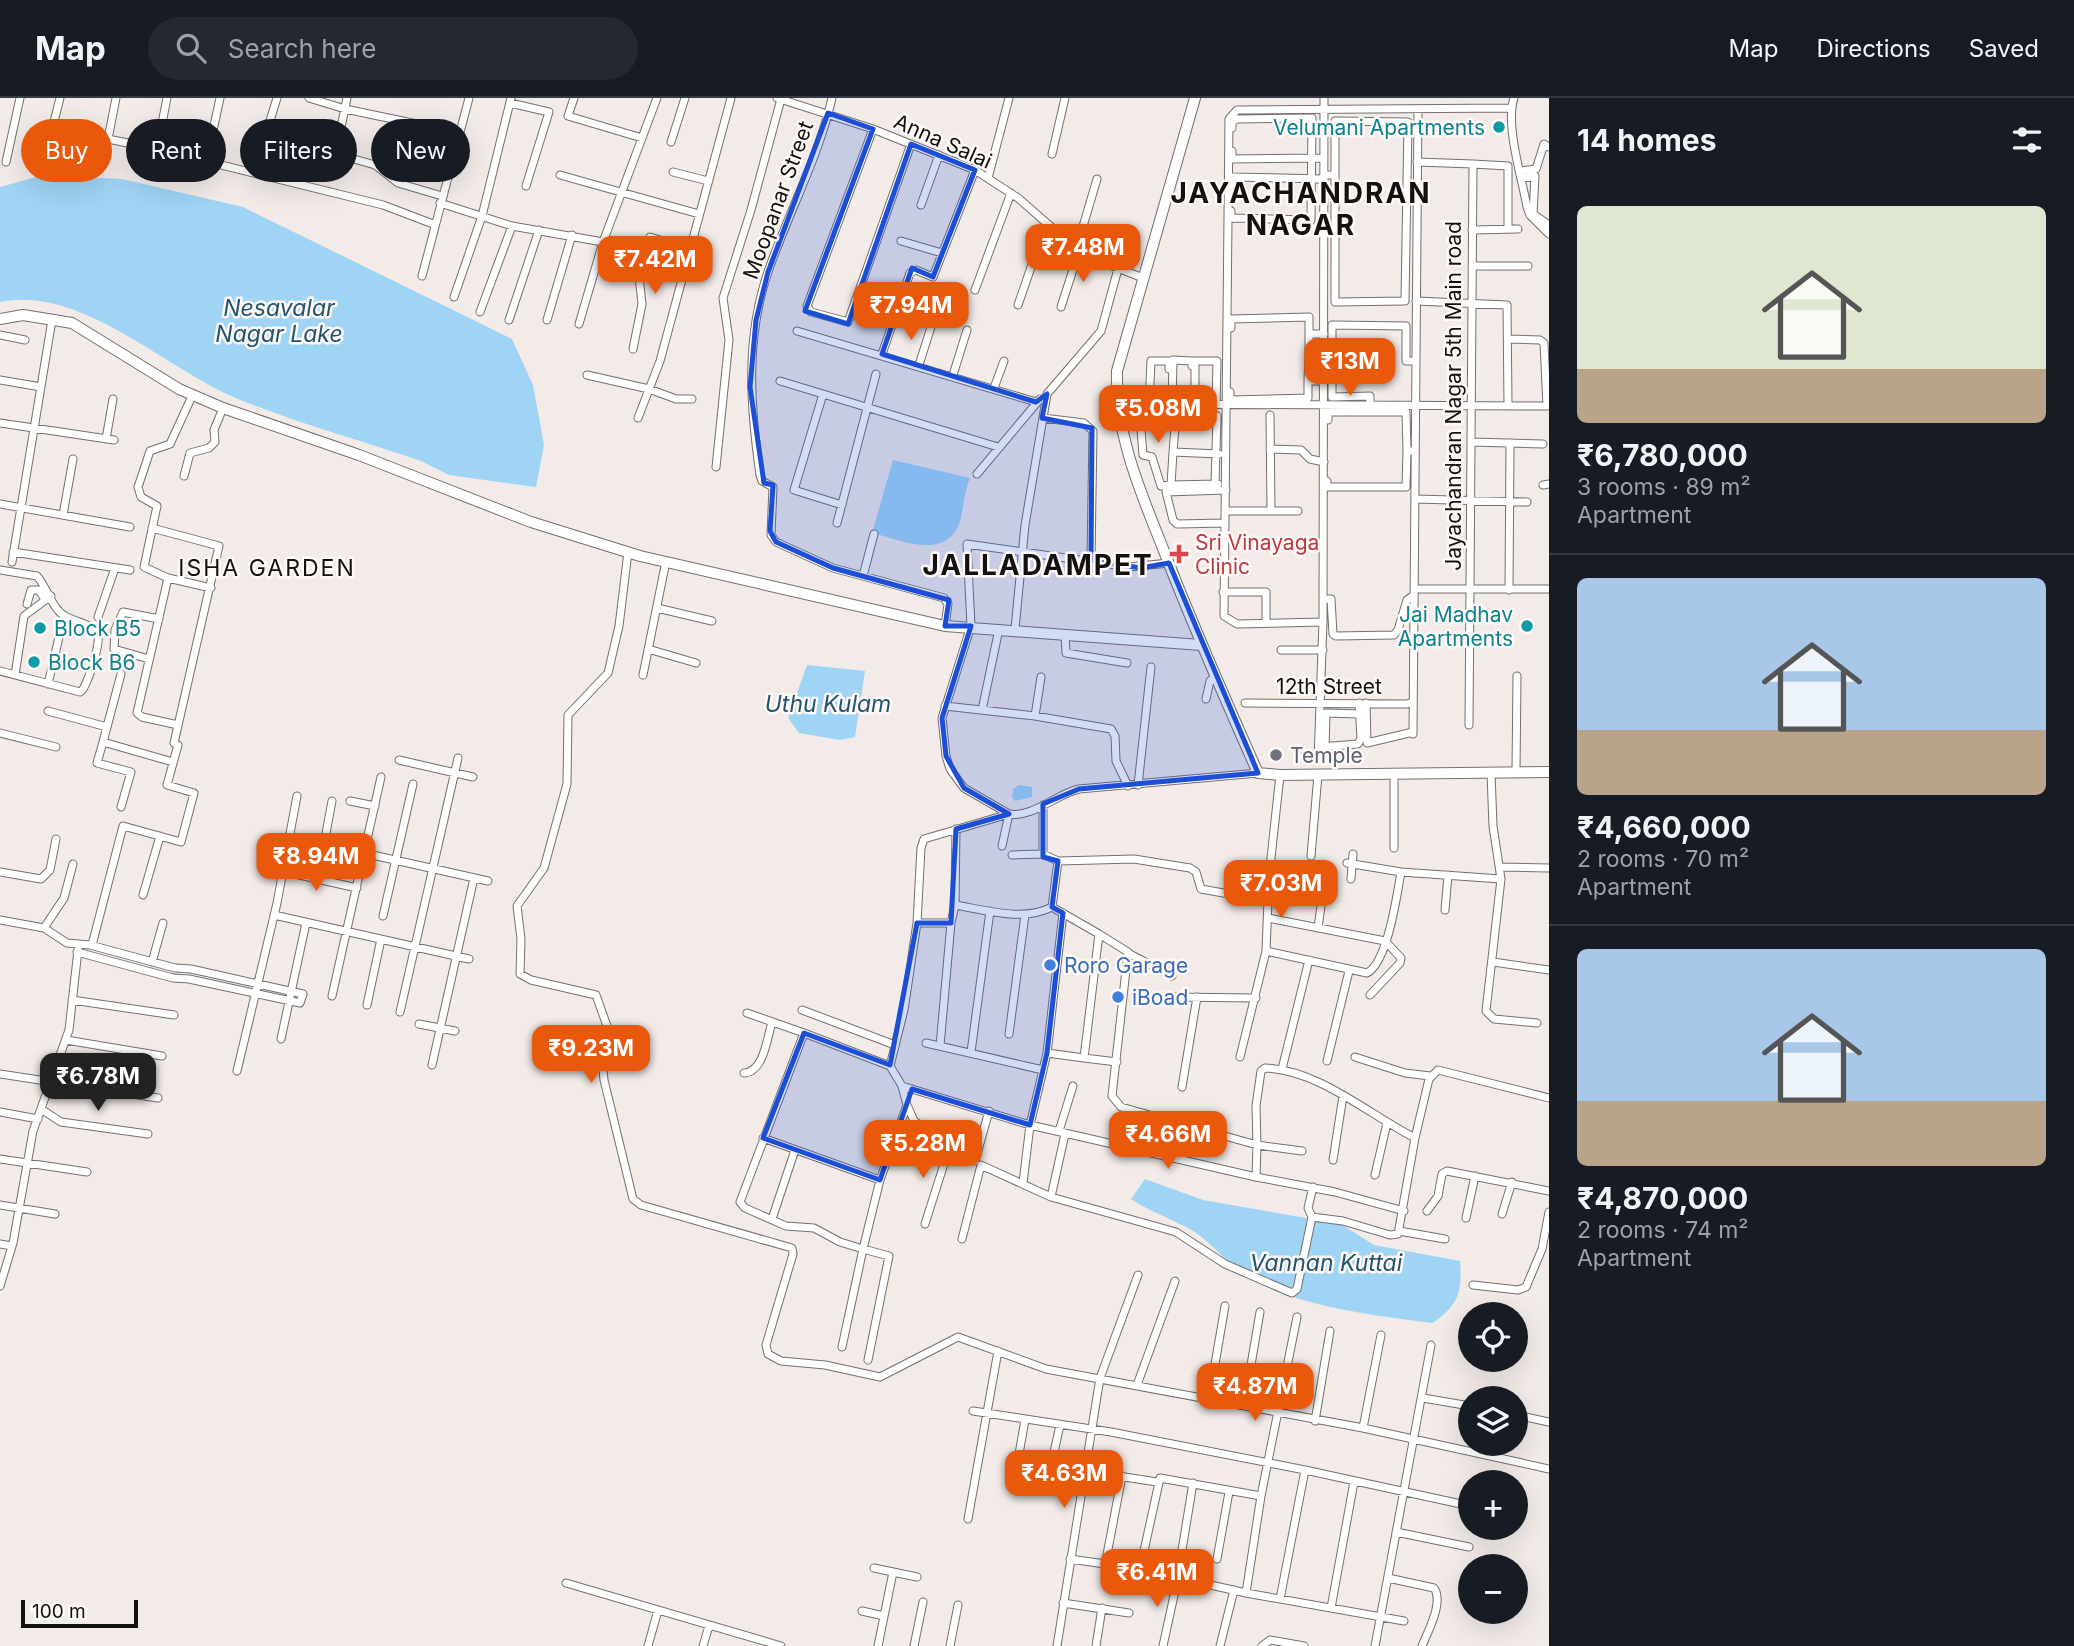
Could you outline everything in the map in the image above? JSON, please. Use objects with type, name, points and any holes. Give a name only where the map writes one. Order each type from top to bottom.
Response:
[{"type":"street","points":[[6,162],[20,98]]},
{"type":"street","points":[[54,119],[60,98]]},
{"type":"street","points":[[112,119],[116,98]]},
{"type":"street","points":[[163,119],[167,98]]},
{"type":"street","points":[[215,119],[220,98]]},
{"type":"street","points":[[271,119],[277,98]]},
{"type":"street","points":[[309,98],[391,119]]},
{"type":"street","points":[[343,119],[347,98]]},
{"type":"street","points":[[464,119],[469,98]]},
{"type":"street","points":[[573,98],[568,116],[642,138]]},
{"type":"street","points":[[579,324],[603,242],[657,98]]},
{"type":"street","points":[[671,142],[685,98]]},
{"type":"street","points":[[638,418],[660,361],[731,98]]},
{"type":"street","points":[[828,113],[832,98]]},
{"type":"street","points":[[988,178],[1009,98]]},
{"type":"street","points":[[1052,154],[1065,98]]},
{"type":"street","points":[[1195,98],[1117,371],[1116,397],[1121,429],[1136,480],[1201,645],[1258,773]]},
{"type":"street","points":[[1322,747],[1319,703],[1324,622],[1325,98]]},
{"type":"street","points":[[1514,98],[1510,108],[1530,215],[1549,234]]},
{"type":"street","points":[[716,467],[729,340],[723,298],[751,210],[779,99]]},
{"type":"street","name":"Anna Salai","points":[[779,99],[795,101],[873,129],[975,170],[1011,193],[1077,251],[1143,278]]},
{"type":"street","points":[[454,297],[482,216],[510,101],[549,112],[526,186]]},
{"type":"street","points":[[1324,622],[1237,624],[1226,619],[1223,592],[1229,119],[1237,110],[1510,108]]},
{"type":"street","points":[[1362,703],[1367,743],[1413,733],[1415,499],[1411,451],[1406,411],[1328,412],[1327,487],[1406,487],[1411,451],[1415,404],[1418,109]]},
{"type":"street","name":"Moopanar Street","points":[[828,113],[768,272],[753,338],[751,414],[760,475],[762,481],[773,487],[770,531],[773,539],[833,568],[947,600],[945,626]]},
{"type":"street","points":[[1324,158],[1311,158],[1232,159],[1232,122],[1237,119],[1312,118],[1311,158],[1311,178],[1311,220],[1231,218],[1232,177],[1311,178],[1335,175]]},
{"type":"street","points":[[1335,121],[1408,122],[1405,300],[1335,302],[1335,175],[1335,121]]},
{"type":"street","points":[[873,129],[807,306],[811,313],[848,322],[911,144]]},
{"type":"street","points":[[1549,147],[1544,144],[1536,172],[1532,214],[1549,225]]},
{"type":"street","points":[[921,205],[939,155]]},
{"type":"street","points":[[357,159],[375,165],[398,183],[482,216],[512,226],[603,242]]},
{"type":"street","points":[[1242,159],[1242,177]]},
{"type":"street","points":[[1417,162],[1508,166],[1508,229]]},
{"type":"street","name":"Jayachandran Nagar 5th Main road","points":[[1469,725],[1472,164]]},
{"type":"street","points":[[882,354],[910,273],[916,270],[933,277],[975,170]]},
{"type":"street","points":[[673,172],[708,181]]},
{"type":"street","points":[[1521,175],[1536,172]]},
{"type":"street","points":[[560,174],[621,194],[699,214]]},
{"type":"street","points":[[1061,307],[1097,179]]},
{"type":"street","points":[[290,182],[383,205],[433,224]]},
{"type":"street","points":[[422,276],[433,224],[446,182]]},
{"type":"street","points":[[975,290],[1011,193]]},
{"type":"street","points":[[1018,305],[1046,224]]},
{"type":"street","points":[[480,312],[512,226]]},
{"type":"street","points":[[1472,230],[1518,229]]},
{"type":"street","points":[[509,320],[539,230]]},
{"type":"street","points":[[547,320],[572,236]]},
{"type":"street","points":[[633,349],[642,303],[639,276],[650,237],[690,248]]},
{"type":"street","points":[[901,241],[942,253]]},
{"type":"street","points":[[1324,251],[1335,250]]},
{"type":"street","points":[[1472,266],[1528,266]]},
{"type":"street","points":[[977,474],[1036,402],[1048,394],[1101,331],[1118,270]]},
{"type":"street","points":[[1416,301],[1472,301],[1507,305],[1508,404]]},
{"type":"street","points":[[0,318],[23,315],[72,323],[179,389],[223,408],[359,455],[531,522],[628,552],[945,626],[1015,629],[1201,645]]},
{"type":"street","points":[[1309,317],[1308,356],[1308,398],[1230,400],[1231,319],[1309,317]]},
{"type":"street","points":[[12,562],[52,320]]},
{"type":"street","points":[[1370,405],[1370,396],[1332,397],[1332,325],[1406,326],[1406,361],[1416,361]]},
{"type":"street","points":[[919,365],[931,327]]},
{"type":"street","points":[[953,375],[967,330]]},
{"type":"street","points":[[797,331],[953,375],[1036,402]]},
{"type":"street","points":[[1309,334],[1324,334]]},
{"type":"street","points":[[0,335],[25,340]]},
{"type":"street","points":[[1193,400],[1216,405],[1547,406],[1544,343],[1540,340],[1509,339]]},
{"type":"street","points":[[1308,356],[1324,357]]},
{"type":"street","points":[[1171,401],[1172,360],[1192,360],[1193,400]]},
{"type":"street","points":[[994,388],[1004,361]]},
{"type":"street","points":[[1171,485],[1176,415],[1171,401],[1169,361],[1151,361],[1148,402],[1171,401],[1193,400],[1216,395]]},
{"type":"street","points":[[1193,400],[1195,361],[1217,361],[1216,405]]},
{"type":"street","points":[[837,523],[876,374]]},
{"type":"street","points":[[587,375],[649,389],[676,399],[692,399]]},
{"type":"street","points":[[0,380],[41,387]]},
{"type":"street","points":[[780,381],[998,447]]},
{"type":"street","points":[[1308,381],[1323,381]]},
{"type":"street","points":[[193,394],[170,444],[150,451],[144,467],[138,492],[141,498],[157,506],[144,567],[168,578],[211,588]]},
{"type":"street","points":[[824,394],[794,486],[797,492],[842,505]]},
{"type":"street","points":[[1015,629],[1022,551],[1048,394]]},
{"type":"street","points":[[0,423],[110,440],[113,399]]},
{"type":"street","points":[[184,476],[190,453],[209,448],[215,442],[214,430],[223,408]]},
{"type":"street","points":[[1176,415],[1217,416],[1215,484]]},
{"type":"street","points":[[1269,415],[1271,511]]},
{"type":"street","points":[[1140,417],[1143,456],[1152,457],[1161,486],[1215,484],[1226,487]]},
{"type":"street","points":[[1043,418],[1084,423],[1093,431],[1091,560]]},
{"type":"street","points":[[1471,442],[1543,444]]},
{"type":"street","points":[[1509,590],[1510,443]]},
{"type":"street","points":[[1270,449],[1301,450],[1310,460],[1324,462]]},
{"type":"street","points":[[1173,452],[1226,454]]},
{"type":"street","points":[[63,515],[73,459]]},
{"type":"street","points":[[1225,523],[1177,524],[1173,520],[1166,492],[1226,487]]},
{"type":"street","points":[[1415,499],[1527,502]]},
{"type":"street","points":[[0,504],[130,527]]},
{"type":"street","points":[[1225,511],[1298,511]]},
{"type":"street","points":[[92,945],[123,826],[181,842],[194,793],[167,785],[178,725],[211,588],[218,544],[152,528]]},
{"type":"street","points":[[863,576],[874,534]]},
{"type":"street","points":[[1009,814],[964,788],[950,769],[942,718],[971,626],[967,544],[1141,568],[1169,563]]},
{"type":"street","points":[[13,552],[130,570]]},
{"type":"street","points":[[628,552],[619,626],[608,673],[568,715],[567,784],[544,868],[517,906],[521,939],[520,974],[531,980],[596,995],[607,1026],[602,1059],[604,1080],[633,1199],[641,1205],[792,1248],[793,1254],[766,1345],[768,1354],[780,1361],[825,1365],[880,1377],[958,1337],[1046,1369],[1363,1428],[1549,1469]]},
{"type":"street","points":[[643,675],[666,561]]},
{"type":"street","points":[[97,617],[115,568]]},
{"type":"street","points":[[0,570],[37,576],[48,598]]},
{"type":"street","points":[[168,578],[137,713],[142,717],[178,725]]},
{"type":"street","points":[[1323,599],[1331,599],[1333,634],[1336,636],[1389,636],[1398,630],[1407,600],[1414,592],[1469,588],[1549,589]]},
{"type":"street","points":[[0,671],[76,692],[85,691],[88,686],[97,635],[83,623],[64,616],[39,590],[31,590],[27,604]]},
{"type":"street","points":[[1223,592],[1266,592],[1266,623]]},
{"type":"street","points":[[15,675],[24,616],[48,598]]},
{"type":"street","points":[[657,608],[712,621]]},
{"type":"street","points":[[149,659],[114,649],[115,630],[123,612],[159,619]]},
{"type":"street","points":[[48,684],[64,616]]},
{"type":"street","points":[[982,710],[1000,628]]},
{"type":"street","points":[[1065,634],[1066,653],[1127,663]]},
{"type":"street","points":[[648,649],[696,663]]},
{"type":"street","points":[[1282,650],[1323,650]]},
{"type":"street","points":[[1138,785],[1151,667]]},
{"type":"street","points":[[121,674],[97,763],[131,772],[121,807]]},
{"type":"street","points":[[1206,699],[1210,681],[1214,676]]},
{"type":"street","points":[[1517,676],[1517,772]]},
{"type":"street","points":[[1035,716],[1041,677]]},
{"type":"street","name":"12th Street","points":[[1245,703],[1413,702]]},
{"type":"street","points":[[1322,747],[1358,744],[1361,738],[1359,714],[1362,703]]},
{"type":"street","points":[[945,706],[1035,716],[1111,729],[1115,736],[1116,761],[1128,786]]},
{"type":"street","points":[[48,711],[107,727]]},
{"type":"street","points":[[1318,760],[1326,713],[1359,714]]},
{"type":"street","points":[[0,733],[57,747]]},
{"type":"street","points":[[103,742],[173,762]]},
{"type":"street","points":[[400,1012],[458,758]]},
{"type":"street","points":[[399,760],[473,777]]},
{"type":"street","points":[[890,1066],[904,1010],[917,923],[924,839],[1009,814],[1018,815],[1061,793],[1079,789],[1258,773],[1318,775],[1549,772]]},
{"type":"street","points":[[1491,773],[1493,826],[1501,879],[1488,1015],[1494,1020],[1537,1023]]},
{"type":"street","points":[[1394,774],[1394,848]]},
{"type":"street","points":[[1240,1057],[1266,951],[1280,775]]},
{"type":"street","points":[[1311,856],[1318,775]]},
{"type":"street","points":[[332,996],[382,776]]},
{"type":"street","points":[[383,916],[413,784]]},
{"type":"street","points":[[237,1071],[274,915],[296,796]]},
{"type":"street","points":[[324,844],[332,801]]},
{"type":"street","points":[[350,801],[375,806]]},
{"type":"street","points":[[1042,805],[1043,854]]},
{"type":"street","points":[[1002,846],[1009,814]]},
{"type":"street","points":[[940,1046],[955,905],[956,830]]},
{"type":"street","points":[[143,895],[160,836]]},
{"type":"street","points":[[288,836],[488,881]]},
{"type":"street","points":[[0,872],[41,879],[50,870],[56,839]]},
{"type":"street","points":[[1351,878],[1349,863],[1353,853]]},
{"type":"street","points":[[1012,855],[1043,854],[1058,861],[1134,859],[1190,868],[1196,872],[1201,889],[1268,901]]},
{"type":"street","points":[[1052,907],[1058,861]]},
{"type":"street","points":[[1349,863],[1401,872],[1501,879]]},
{"type":"street","points":[[44,928],[64,898],[73,864]]},
{"type":"street","points":[[1501,867],[1549,868]]},
{"type":"street","points":[[282,871],[356,888]]},
{"type":"street","points":[[1266,951],[1349,971],[1372,971],[1385,941],[1401,872]]},
{"type":"street","points":[[1445,910],[1448,875]]},
{"type":"street","points":[[1318,928],[1325,876]]},
{"type":"street","points":[[432,1065],[474,878]]},
{"type":"street","points":[[955,905],[1025,915],[1052,907]]},
{"type":"street","points":[[1052,907],[1172,976]]},
{"type":"street","points":[[971,1052],[990,911]]},
{"type":"street","points":[[1023,1183],[1030,1125],[1047,1053],[1063,913]]},
{"type":"street","points":[[274,915],[469,959]]},
{"type":"street","points":[[1009,1034],[1025,915]]},
{"type":"street","points":[[1268,918],[1385,941],[1401,958],[1400,963],[1370,995]]},
{"type":"street","points":[[0,920],[44,928],[78,949],[173,978],[289,1001]]},
{"type":"street","points":[[152,962],[163,923]]},
{"type":"street","points":[[281,1039],[306,923]]},
{"type":"street","points":[[917,923],[951,923]]},
{"type":"street","points":[[1084,1058],[1099,934]]},
{"type":"street","points":[[367,1005],[381,939]]},
{"type":"street","points":[[78,949],[92,945],[152,962],[291,991]]},
{"type":"street","points":[[0,1285],[12,1246],[38,1119],[66,1040],[78,949]]},
{"type":"street","points":[[1128,953],[1112,1096],[1121,1107],[1257,1145],[1302,1151]]},
{"type":"street","points":[[1282,1069],[1309,960]]},
{"type":"street","points":[[1493,962],[1549,970]]},
{"type":"street","points":[[1327,1061],[1349,971]]},
{"type":"street","points":[[1169,997],[1256,998]]},
{"type":"street","points":[[1182,1087],[1197,997]]},
{"type":"street","points":[[72,1000],[174,1015]]},
{"type":"street","points":[[802,1010],[895,1045]]},
{"type":"street","points":[[747,1013],[890,1066],[902,1086],[914,1121],[983,1166],[1051,1197],[1176,1232],[1225,1264],[1293,1293],[1297,1289],[1312,1217],[1308,1208],[1313,1187]]},
{"type":"street","points":[[744,1073],[752,1072],[758,1065],[772,1022]]},
{"type":"street","points":[[419,1024],[455,1031]]},
{"type":"street","points":[[804,1033],[740,1202],[745,1208],[786,1226],[814,1228],[840,1242],[889,1256],[868,1360]]},
{"type":"street","points":[[66,1040],[162,1056]]},
{"type":"street","points":[[926,1043],[1043,1070]]},
{"type":"street","points":[[1047,1053],[1117,1062]]},
{"type":"street","points":[[1355,1057],[1405,1073],[1430,1076]]},
{"type":"street","points":[[1256,1177],[1256,1106],[1261,1072],[1265,1068],[1282,1069],[1343,1096],[1415,1139]]},
{"type":"street","points":[[1312,1217],[1343,1221],[1395,1236],[1404,1211],[1415,1139],[1430,1076],[1438,1070],[1549,1098]]},
{"type":"street","points":[[0,1074],[158,1098]]},
{"type":"street","points":[[902,1086],[1030,1125],[1256,1177],[1313,1187],[1404,1211]]},
{"type":"street","points":[[1051,1197],[1073,1086]]},
{"type":"street","points":[[1333,1160],[1343,1096]]},
{"type":"street","points":[[842,1347],[880,1180],[907,1105]]},
{"type":"street","points":[[41,1109],[61,1122],[148,1135]]},
{"type":"street","points":[[975,1161],[989,1111]]},
{"type":"street","points":[[0,1112],[38,1119]]},
{"type":"street","points":[[1375,1175],[1387,1123]]},
{"type":"street","points":[[763,1138],[880,1180]]},
{"type":"street","points":[[925,1224],[950,1145]]},
{"type":"street","points":[[772,1219],[795,1150]]},
{"type":"street","points":[[0,1159],[87,1172]]},
{"type":"street","points":[[962,1239],[969,1204],[983,1166]]},
{"type":"street","points":[[1427,1211],[1438,1196],[1441,1174],[1447,1171],[1549,1191]]},
{"type":"street","points":[[1466,1218],[1475,1175]]},
{"type":"street","points":[[1502,1214],[1512,1182]]},
{"type":"street","points":[[0,1205],[55,1214]]},
{"type":"street","points":[[1473,1285],[1518,1290],[1526,1287],[1542,1248],[1549,1212]]},
{"type":"street","points":[[1399,1231],[1445,1239]]},
{"type":"street","points":[[0,1244],[12,1246]]},
{"type":"street","points":[[1057,1646],[1100,1378],[1138,1275]]},
{"type":"street","points":[[1137,1385],[1175,1281]]},
{"type":"street","points":[[1209,1399],[1225,1306]]},
{"type":"street","points":[[1244,1406],[1260,1311]]},
{"type":"street","points":[[1246,1593],[1261,1496],[1280,1414],[1297,1317]]},
{"type":"street","points":[[1315,1421],[1330,1331]]},
{"type":"street","points":[[1363,1428],[1381,1335]]},
{"type":"street","points":[[1376,1646],[1431,1345]]},
{"type":"street","points":[[968,1519],[998,1351]]},
{"type":"street","points":[[1423,1398],[1458,1404]]},
{"type":"street","points":[[973,1411],[1093,1430],[1305,1470],[1458,1503]]},
{"type":"street","points":[[1528,1418],[1549,1422]]},
{"type":"street","points":[[1016,1471],[1025,1420]]},
{"type":"street","points":[[1049,1475],[1060,1425]]},
{"type":"street","points":[[1280,1599],[1305,1470]]},
{"type":"street","points":[[1086,1471],[1157,1482]]},
{"type":"street","points":[[1105,1565],[1122,1476]]},
{"type":"street","points":[[1140,1569],[1157,1482],[1162,1478],[1261,1496]]},
{"type":"street","points":[[1331,1608],[1354,1482]]},
{"type":"street","points":[[1182,1550],[1193,1483]]},
{"type":"street","points":[[1217,1559],[1229,1492]]},
{"type":"street","points":[[1396,1532],[1469,1547]]},
{"type":"street","points":[[1070,1559],[1140,1569],[1246,1593],[1404,1620]]},
{"type":"street","points":[[874,1568],[917,1577]]},
{"type":"street","points":[[878,1646],[892,1572]]},
{"type":"street","points":[[1163,1646],[1178,1577]]},
{"type":"street","points":[[1388,1578],[1434,1588],[1437,1592],[1437,1601],[1422,1646]]},
{"type":"street","points":[[566,1583],[755,1642],[781,1646]]},
{"type":"street","points":[[1220,1646],[1234,1590]]},
{"type":"street","points":[[914,1646],[923,1602]]},
{"type":"street","points":[[1063,1603],[1129,1613]]},
{"type":"street","points":[[950,1646],[958,1605]]},
{"type":"street","points":[[1097,1646],[1102,1608]]},
{"type":"street","points":[[648,1646],[659,1611]]},
{"type":"street","points":[[862,1611],[884,1616]]},
{"type":"street","points":[[703,1646],[709,1626]]},
{"type":"street","points":[[1262,1646],[1267,1640],[1303,1646]]},
{"type":"highlighted area","points":[[828,113],[873,129],[805,311],[848,324],[911,144],[975,170],[933,277],[912,268],[882,354],[1036,402],[1047,394],[1042,418],[1092,428],[1091,560],[1141,568],[1169,563],[1258,773],[1079,789],[1043,804],[1043,857],[1058,861],[1052,907],[1063,913],[1047,1053],[1030,1125],[912,1089],[880,1180],[763,1138],[804,1033],[890,1065],[917,923],[951,923],[956,829],[1009,814],[964,788],[946,756],[942,718],[971,626],[945,626],[949,600],[833,568],[776,542],[770,531],[773,485],[764,483],[750,387],[756,320],[768,272]]},
{"type":"water","name":"Nesavalar Nagar Lake","points":[[112,178],[122,179],[243,207],[512,339],[533,385],[544,445],[536,487],[449,475],[421,461],[243,401],[215,388],[94,318],[63,306],[32,300],[0,302],[0,187],[21,181],[112,182]]},
{"type":"water","points":[[893,460],[970,478],[960,521],[951,537],[941,543],[919,545],[872,533]]},
{"type":"water","name":"Uthu Kulam","points":[[807,665],[865,671],[855,737],[840,740],[799,733],[788,718]]},
{"type":"water","points":[[1019,785],[1032,787],[1032,797],[1015,801],[1012,797],[1013,789]]},
{"type":"water","name":"Vannan Kuttai","points":[[1145,1179],[1203,1200],[1341,1224],[1374,1245],[1460,1261],[1457,1297],[1448,1310],[1433,1323],[1336,1308],[1287,1295],[1246,1276],[1196,1233],[1131,1199]]},
{"type":"place","name":"Velumani Apartments","points":[[1499,127]]},
{"type":"place","name":"Sri Vinayaga Clinic","points":[[1179,554]]},
{"type":"place","name":"Jai Madhav Apartments","points":[[1527,626]]},
{"type":"place","name":"Block B5","points":[[40,628]]},
{"type":"place","name":"Block B6","points":[[34,662]]},
{"type":"place","name":"Temple","points":[[1276,755]]},
{"type":"place","name":"Roro Garage","points":[[1050,965]]},
{"type":"place","name":"iBoad","points":[[1118,997]]},
{"type":"district","name":"JAYACHANDRAN NAGAR","points":[[1301,209]]},
{"type":"district","name":"JALLADAMPET","points":[[1038,565]]},
{"type":"district","name":"ISHA GARDEN","points":[[267,568]]}]
